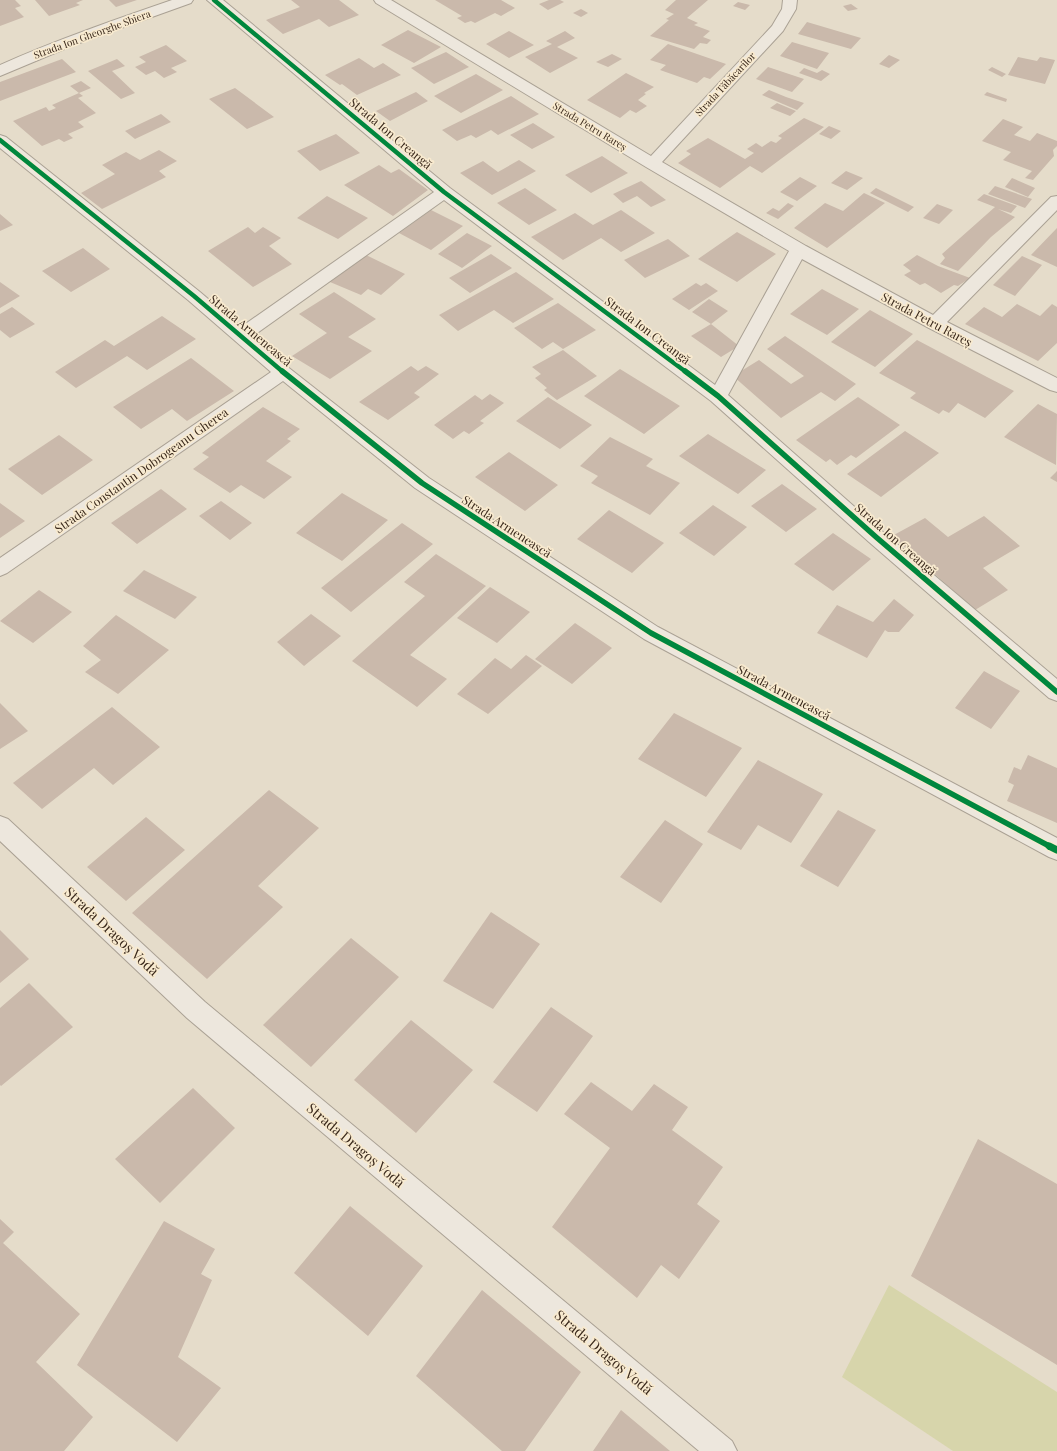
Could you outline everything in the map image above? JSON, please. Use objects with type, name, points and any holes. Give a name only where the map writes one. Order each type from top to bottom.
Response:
[{"type":"street","name":"Strada Ion Gheorghe Sbiera","points":[[0,71],[28,58],[186,0]]},
{"type":"street","name":"Strada Ion Creangă","points":[[214,0],[444,192],[718,396],[876,537],[1057,692]]},
{"type":"street","name":"Strada Petru Rareș","points":[[381,0],[652,164],[799,249],[935,324],[1057,386]]},
{"type":"street","name":"Strada Tăbăcarilor","points":[[652,164],[778,28],[789,9],[790,0]]},
{"type":"street","name":"Strada Armenească","points":[[0,140],[194,296],[283,372],[422,483],[651,633],[1057,850]]},
{"type":"street","points":[[241,336],[444,192]]},
{"type":"street","points":[[935,324],[1057,201]]},
{"type":"street","points":[[718,396],[799,249]]},
{"type":"street","name":"Strada Constantin Dobrogeanu Gherea","points":[[0,568],[283,372]]},
{"type":"street","name":"Strada Dragoș Vodă","points":[[0,826],[196,1010],[722,1451]]},
{"type":"shaded area","points":[[889,1285],[1057,1392],[1057,1451],[953,1451],[842,1377]]},
{"type":"building","points":[[0,0],[15,0],[21,6],[15,8],[24,17],[0,26]]},
{"type":"building","points":[[35,0],[83,0],[76,3],[80,5],[49,16]]},
{"type":"building","points":[[109,0],[137,0],[116,7]]},
{"type":"building","points":[[291,0],[339,0],[359,15],[329,27],[319,19],[283,34],[266,20],[300,7]]},
{"type":"building","points":[[435,0],[501,0],[515,8],[501,16],[495,13],[475,23],[471,21],[465,23],[457,18],[462,16]]},
{"type":"building","points":[[549,0],[560,0],[564,2],[548,10],[539,4]]},
{"type":"building","points":[[676,0],[708,0],[687,18],[698,23],[694,25],[710,31],[703,37],[711,40],[707,44],[700,43],[694,49],[650,36],[669,20],[666,19],[674,14],[665,10]]},
{"type":"building","points":[[738,2],[750,5],[745,10],[733,6]]},
{"type":"building","points":[[851,4],[858,9],[848,11],[843,6]]},
{"type":"building","points":[[581,9],[588,13],[581,17],[573,13]]},
{"type":"building","points":[[807,22],[861,38],[851,49],[798,34]]},
{"type":"building","points":[[408,30],[441,47],[414,63],[381,45]]},
{"type":"building","points":[[509,31],[534,45],[509,58],[486,44]]},
{"type":"building","points":[[565,31],[575,38],[557,47],[578,58],[550,73],[525,57],[552,44],[546,41]]},
{"type":"building","points":[[792,42],[829,53],[817,69],[780,56]]},
{"type":"building","points":[[668,44],[726,64],[710,79],[704,77],[697,83],[660,70],[666,65],[650,60]]},
{"type":"building","points":[[166,45],[187,61],[171,68],[177,72],[164,78],[155,71],[146,75],[135,67],[146,62],[139,57]]},
{"type":"building","points":[[446,52],[469,67],[434,84],[411,68]]},
{"type":"building","points":[[612,54],[622,59],[608,67],[596,62]]},
{"type":"building","points":[[889,55],[900,60],[889,68],[879,64]]},
{"type":"building","points":[[1018,57],[1037,61],[1040,57],[1055,60],[1045,84],[1008,75]]},
{"type":"building","points":[[359,58],[374,68],[383,63],[401,75],[357,95],[342,84],[340,85],[325,75]]},
{"type":"building","points":[[62,59],[76,72],[0,101],[0,82]]},
{"type":"building","points":[[117,59],[125,66],[112,71],[135,93],[121,99],[88,71]]},
{"type":"building","points":[[768,67],[804,79],[792,92],[756,79]]},
{"type":"building","points":[[992,67],[1006,74],[1002,77],[988,70]]},
{"type":"building","points":[[804,68],[817,73],[822,70],[830,74],[821,81],[799,73]]},
{"type":"building","points":[[626,73],[654,87],[644,93],[646,94],[638,100],[647,106],[636,113],[630,110],[620,118],[587,100]]},
{"type":"building","points":[[476,74],[503,90],[461,113],[434,96]]},
{"type":"building","points":[[81,81],[91,88],[79,93],[70,86]]},
{"type":"building","points":[[235,88],[274,117],[247,129],[209,99]]},
{"type":"building","points":[[769,90],[804,103],[797,110],[762,95]]},
{"type":"building","points":[[416,92],[428,101],[390,121],[376,111]]},
{"type":"building","points":[[987,92],[1007,99],[1006,102],[984,95]]},
{"type":"building","points":[[79,93],[83,96],[78,98],[96,113],[78,122],[84,127],[68,134],[73,138],[64,142],[59,139],[42,146],[13,121],[46,107],[49,111],[56,108],[52,105]]},
{"type":"building","points":[[511,96],[539,114],[498,135],[491,130],[476,138],[471,135],[457,141],[442,130]]},
{"type":"building","points":[[777,103],[796,111],[790,116],[770,108]]},
{"type":"building","points":[[161,114],[171,122],[135,139],[125,131]]},
{"type":"building","points":[[804,118],[824,127],[762,173],[750,166],[720,188],[678,163],[691,154],[686,151],[708,138],[745,159],[754,153],[747,149],[756,143],[762,147],[771,141],[776,143],[782,138],[778,136]]},
{"type":"building","points":[[1003,119],[1023,127],[1014,135],[1030,141],[1037,133],[1057,141],[1057,146],[1053,150],[1054,156],[1033,180],[1025,178],[1032,171],[1003,160],[1011,152],[982,141]]},
{"type":"building","points":[[533,123],[555,137],[532,149],[510,135]]},
{"type":"building","points":[[829,126],[841,131],[831,139],[819,134]]},
{"type":"building","points":[[336,134],[360,153],[320,171],[297,151]]},
{"type":"building","points":[[159,150],[177,161],[159,171],[166,177],[102,209],[81,193],[115,174],[102,165],[126,152],[140,160]]},
{"type":"building","points":[[602,156],[628,173],[591,193],[565,175]]},
{"type":"building","points":[[519,160],[536,171],[492,195],[460,173],[483,161],[498,172]]},
{"type":"building","points":[[379,165],[391,173],[399,169],[428,190],[393,216],[344,185]]},
{"type":"building","points":[[846,171],[863,178],[847,190],[831,183]]},
{"type":"building","points":[[800,177],[817,186],[797,201],[780,192]]},
{"type":"building","points":[[1012,178],[1035,188],[1028,197],[1005,187]]},
{"type":"building","points":[[641,181],[666,200],[651,207],[637,196],[623,203],[613,194]]},
{"type":"building","points":[[995,186],[1032,199],[1025,208],[988,194]]},
{"type":"building","points":[[525,188],[557,210],[529,225],[497,203]]},
{"type":"building","points":[[876,188],[914,207],[908,212],[870,193]]},
{"type":"building","points":[[864,193],[885,203],[827,248],[794,228],[825,203],[843,211]]},
{"type":"building","points":[[984,194],[1017,206],[1011,213],[998,209],[1015,217],[991,237],[958,271],[940,264],[945,258],[942,254],[995,207],[977,200]]},
{"type":"building","points":[[327,196],[368,218],[338,239],[297,218]]},
{"type":"building","points":[[788,203],[794,206],[778,219],[766,213],[773,208],[779,211]]},
{"type":"building","points":[[937,204],[953,210],[939,224],[923,218]]},
{"type":"building","points":[[431,210],[463,226],[431,250],[399,233]]},
{"type":"building","points":[[621,210],[655,233],[621,252],[601,238],[563,260],[531,237],[575,213],[593,225]]},
{"type":"building","points":[[0,214],[13,225],[0,231]]},
{"type":"building","points":[[248,227],[255,233],[263,227],[281,238],[269,246],[292,264],[253,287],[208,251]]},
{"type":"building","points":[[1057,228],[1057,267],[1031,255]]},
{"type":"building","points":[[737,232],[776,254],[737,282],[698,259]]},
{"type":"building","points":[[467,233],[492,246],[462,268],[438,254]]},
{"type":"building","points":[[668,239],[690,256],[645,278],[624,260]]},
{"type":"building","points":[[83,248],[110,269],[71,292],[42,271]]},
{"type":"building","points":[[491,254],[512,268],[470,293],[449,278]]},
{"type":"building","points":[[366,255],[405,274],[381,295],[368,289],[361,295],[330,282]]},
{"type":"building","points":[[917,255],[938,266],[970,278],[958,286],[954,285],[941,293],[925,283],[920,285],[904,275],[911,271],[903,265]]},
{"type":"building","points":[[1022,256],[1042,265],[1015,296],[993,285]]},
{"type":"building","points":[[516,272],[554,299],[513,323],[494,310],[458,331],[439,315]]},
{"type":"building","points":[[0,282],[20,296],[0,308]]},
{"type":"building","points":[[696,283],[701,286],[706,283],[718,291],[689,310],[672,299]]},
{"type":"building","points":[[822,289],[859,309],[827,335],[790,314]]},
{"type":"building","points":[[334,292],[376,319],[348,337],[372,351],[330,379],[292,356],[327,333],[299,314]]},
{"type":"building","points":[[709,299],[728,311],[711,324],[692,312]]},
{"type":"building","points":[[558,303],[596,330],[563,349],[553,342],[542,349],[514,328]]},
{"type":"building","points":[[1017,304],[1040,316],[1052,304],[1057,307],[1057,343],[1038,361],[965,324],[984,307],[1002,317]]},
{"type":"building","points":[[12,307],[35,324],[10,338],[0,330],[0,314]]},
{"type":"building","points":[[870,310],[913,334],[875,367],[831,342]]},
{"type":"building","points":[[162,316],[196,339],[147,370],[127,356],[76,388],[55,372],[105,340],[114,346]]},
{"type":"building","points":[[711,324],[739,346],[721,357],[691,336]]},
{"type":"building","points":[[785,336],[856,384],[835,401],[821,392],[781,418],[733,376],[759,360],[791,384],[804,376],[767,349]]},
{"type":"building","points":[[917,340],[1014,391],[985,418],[958,403],[949,413],[943,410],[939,414],[910,398],[916,393],[879,373]]},
{"type":"building","points":[[563,350],[597,376],[557,400],[544,390],[547,388],[535,378],[541,374],[532,367]]},
{"type":"building","points":[[191,358],[234,391],[187,421],[172,409],[141,429],[113,407]]},
{"type":"building","points":[[411,366],[418,371],[426,366],[439,374],[414,393],[420,397],[388,420],[359,402]]},
{"type":"building","points":[[620,369],[680,406],[644,434],[584,396]]},
{"type":"building","points":[[490,394],[504,403],[480,421],[484,423],[469,434],[464,431],[453,439],[434,425],[475,395],[482,400]]},
{"type":"building","points":[[548,397],[592,425],[560,449],[516,421]]},
{"type":"building","points":[[858,397],[900,425],[856,458],[851,455],[837,465],[830,459],[826,462],[796,440]]},
{"type":"building","points":[[1038,404],[1057,414],[1056,465],[1004,437]]},
{"type":"building","points":[[263,407],[300,429],[287,439],[291,441],[266,461],[292,477],[264,499],[241,485],[230,493],[193,469],[209,457],[202,453]]},
{"type":"building","points":[[905,431],[939,453],[881,497],[847,474]]},
{"type":"building","points":[[708,434],[766,470],[738,494],[679,456]]},
{"type":"building","points":[[59,435],[93,460],[42,495],[8,469]]},
{"type":"building","points":[[610,437],[653,459],[646,466],[680,483],[650,515],[591,483],[598,476],[580,466]]},
{"type":"building","points":[[509,452],[558,485],[525,511],[475,477]]},
{"type":"building","points":[[1057,471],[1057,482],[1050,478]]},
{"type":"building","points":[[782,484],[817,509],[786,532],[751,506]]},
{"type":"building","points":[[161,489],[187,509],[137,544],[111,523]]},
{"type":"building","points":[[342,493],[388,520],[342,561],[296,533]]},
{"type":"building","points":[[221,501],[252,523],[230,540],[199,516]]},
{"type":"building","points":[[0,503],[25,521],[0,538]]},
{"type":"building","points":[[713,505],[747,527],[714,556],[679,533]]},
{"type":"building","points":[[609,510],[664,543],[632,573],[577,539]]},
{"type":"building","points":[[984,516],[1020,546],[983,568],[1008,590],[975,610],[892,536],[925,518],[948,537]]},
{"type":"building","points":[[402,523],[433,544],[351,612],[321,588]]},
{"type":"building","points":[[833,533],[871,559],[833,591],[794,564]]},
{"type":"building","points":[[436,554],[486,586],[410,655],[447,679],[417,707],[352,661],[425,596],[404,582]]},
{"type":"building","points":[[144,570],[197,597],[175,619],[123,591]]},
{"type":"building","points":[[490,587],[530,612],[497,643],[457,618]]},
{"type":"building","points":[[39,590],[72,612],[33,643],[0,621]]},
{"type":"building","points":[[894,599],[914,615],[899,632],[888,632],[885,630],[867,658],[817,633],[837,605],[873,622]]},
{"type":"building","points":[[311,614],[341,636],[304,666],[277,642]]},
{"type":"building","points":[[116,615],[169,650],[118,694],[85,672],[101,660],[83,646]]},
{"type":"building","points":[[575,623],[612,648],[572,684],[535,659]]},
{"type":"building","points":[[526,655],[542,666],[488,714],[457,694],[495,658],[511,669]]},
{"type":"building","points":[[984,671],[1020,691],[991,729],[955,708]]},
{"type":"building","points":[[0,703],[28,731],[0,749]]},
{"type":"building","points":[[112,707],[160,747],[113,785],[94,768],[42,809],[13,783]]},
{"type":"building","points":[[674,713],[742,748],[706,797],[638,759]]},
{"type":"building","points":[[1028,755],[1057,768],[1057,823],[1007,801],[1014,785],[1008,782],[1014,767],[1021,770]]},
{"type":"building","points":[[758,760],[823,794],[791,843],[758,825],[741,850],[707,832]]},
{"type":"building","points":[[269,790],[319,828],[258,886],[283,907],[207,979],[132,913]]},
{"type":"building","points":[[838,810],[876,830],[838,887],[800,866]]},
{"type":"building","points":[[146,817],[185,850],[126,901],[87,867]]},
{"type":"building","points":[[665,820],[703,844],[661,903],[620,877]]},
{"type":"building","points":[[491,912],[540,944],[493,1009],[443,981]]},
{"type":"building","points":[[0,930],[29,959],[0,983]]},
{"type":"building","points":[[351,938],[399,977],[311,1067],[263,1025]]},
{"type":"building","points":[[29,983],[73,1027],[1,1086],[0,1008]]},
{"type":"building","points":[[551,1007],[593,1036],[537,1112],[493,1082]]},
{"type":"building","points":[[411,1020],[473,1070],[416,1133],[354,1080]]},
{"type":"building","points":[[591,1082],[632,1111],[654,1084],[688,1107],[672,1130],[723,1167],[697,1204],[720,1221],[679,1279],[661,1265],[637,1298],[552,1227],[610,1148],[564,1114]]},
{"type":"building","points":[[193,1088],[235,1128],[160,1203],[115,1159]]},
{"type":"building","points":[[978,1139],[1057,1184],[1057,1365],[911,1276]]},
{"type":"building","points":[[350,1206],[423,1266],[368,1336],[294,1273]]},
{"type":"building","points":[[0,1219],[14,1232],[3,1243],[80,1314],[36,1362],[93,1417],[64,1451],[0,1451]]},
{"type":"building","points":[[164,1221],[215,1249],[201,1274],[212,1280],[178,1357],[221,1388],[177,1442],[77,1365]]},
{"type":"building","points":[[482,1290],[581,1372],[525,1451],[502,1451],[416,1376]]},
{"type":"building","points":[[621,1410],[670,1451],[593,1451]]},
{"type":"cycle path","points":[[214,0],[444,192],[718,396],[876,537],[1057,692]]},
{"type":"cycle path","points":[[0,140],[194,296],[283,372],[422,483],[651,633],[1057,850]]}]
